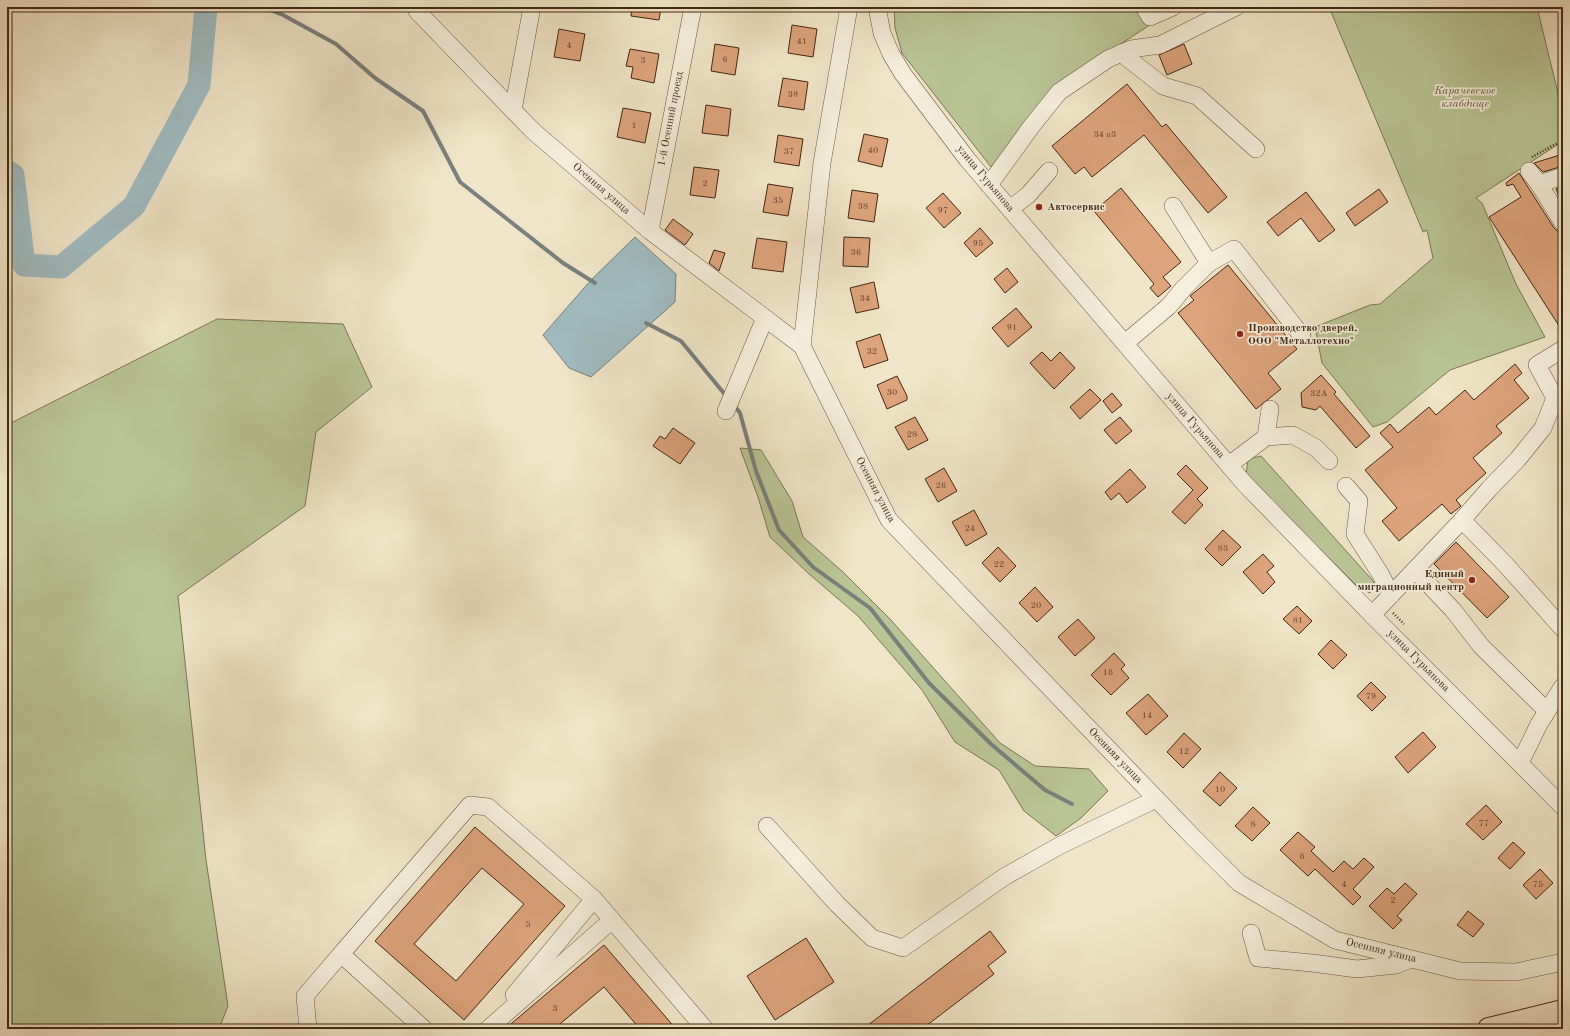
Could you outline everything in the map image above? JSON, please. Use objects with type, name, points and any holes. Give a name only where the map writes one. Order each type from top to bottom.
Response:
[{"type":"main road","points":[[1489,1029],[1563,1011]]},
{"type":"street","points":[[513,110],[532,7]]},
{"type":"street","name":"1-й Осенний проезд","points":[[650,231],[692,7]]},
{"type":"street","points":[[802,346],[822,163],[848,7]]},
{"type":"street","name":"улица Гурьянова","points":[[877,7],[882,33],[891,54],[903,74],[967,159],[1244,483],[1372,615],[1563,807]]},
{"type":"street","points":[[1144,7],[1150,17],[1173,7]]},
{"type":"street","points":[[989,185],[1031,127],[1059,92],[1108,59],[1131,49],[1160,46],[1236,7]]},
{"type":"street","name":"Осенняя улица","points":[[417,12],[533,131],[650,231],[802,346],[889,520],[1156,799],[1239,883],[1335,940],[1460,971],[1516,972],[1563,962]]},
{"type":"street","points":[[1121,53],[1163,86],[1197,96],[1256,149]]},
{"type":"street","points":[[1010,209],[1028,195],[1049,171]]},
{"type":"street","points":[[1562,220],[1534,178],[1563,176]]},
{"type":"street","points":[[1173,206],[1210,263]]},
{"type":"street","points":[[1125,343],[1169,306],[1183,289],[1210,263],[1234,249],[1302,336]]},
{"type":"street","points":[[726,411],[765,318]]},
{"type":"street","points":[[1372,615],[1518,459],[1543,428],[1555,398],[1537,365],[1563,349]]},
{"type":"street","points":[[1266,437],[1270,409]]},
{"type":"street","points":[[1229,465],[1266,437],[1293,435],[1316,448],[1329,461]]},
{"type":"street","points":[[1346,486],[1359,501],[1356,534],[1381,575],[1391,595]]},
{"type":"street","points":[[1462,520],[1506,565],[1563,629]]},
{"type":"street","points":[[1415,570],[1453,610],[1481,646],[1547,711]]},
{"type":"street","points":[[1520,763],[1525,750],[1563,686]]},
{"type":"street","points":[[767,826],[837,904],[872,938],[903,948],[1004,877],[1059,846],[1156,799]]},
{"type":"street","points":[[308,1029],[305,996],[470,805],[488,807],[594,899],[705,1029]]},
{"type":"street","points":[[487,1029],[594,899]]},
{"type":"street","points":[[487,1029],[612,920]]},
{"type":"street","points":[[1251,933],[1258,958],[1312,963],[1357,970],[1396,965],[1412,959]]},
{"type":"street","points":[[341,954],[424,1029]]},
{"type":"path","points":[[1534,178],[1522,162],[1563,140]]},
{"type":"green space","points":[[894,7],[1188,7],[1156,21],[1059,84],[991,167],[902,53],[895,28]]},
{"type":"green space","name":"Карачевское клабдище","points":[[1329,7],[1537,7],[1563,114],[1563,141],[1476,198],[1482,203],[1516,284],[1545,337],[1450,370],[1387,422],[1373,427],[1322,363],[1315,327],[1370,305],[1380,304],[1433,258],[1427,230],[1423,232]]},
{"type":"green space","points":[[217,319],[343,324],[372,387],[316,432],[305,506],[178,596],[206,860],[228,1006],[219,1029],[7,1029],[7,430],[11,423]]},
{"type":"green space","points":[[740,448],[761,450],[792,501],[803,537],[843,572],[890,619],[1000,743],[1035,766],[1089,769],[1108,791],[1081,818],[1056,836],[1024,811],[999,770],[955,742],[922,690],[858,616],[808,573],[770,537],[758,497]]},
{"type":"green space","points":[[1261,456],[1374,582],[1370,593],[1358,587],[1246,475],[1248,459]]},
{"type":"water","points":[[635,237],[676,274],[675,302],[591,377],[569,368],[543,335],[591,280]]},
{"type":"building","points":[[632,7],[661,7],[659,20],[631,16]]},
{"type":"building","points":[[792,25],[817,29],[813,57],[788,53]]},
{"type":"building","points":[[559,29],[585,34],[580,61],[554,57]]},
{"type":"building","points":[[715,44],[739,48],[735,75],[711,71]]},
{"type":"building","points":[[1184,44],[1192,64],[1167,75],[1159,55]]},
{"type":"building","points":[[630,49],[659,54],[654,83],[631,78],[633,67],[626,66]]},
{"type":"building","points":[[783,78],[808,82],[804,110],[778,106]]},
{"type":"building","points":[[1127,84],[1162,127],[1166,124],[1227,197],[1208,213],[1144,135],[1092,177],[1084,167],[1075,174],[1052,146]]},
{"type":"building","points":[[706,105],[731,109],[728,136],[702,133]]},
{"type":"building","points":[[623,108],[651,113],[645,143],[617,137]]},
{"type":"building","points":[[864,134],[888,139],[882,167],[858,161]]},
{"type":"building","points":[[778,135],[803,139],[799,166],[774,162]]},
{"type":"building","points":[[1563,154],[1563,166],[1543,172],[1534,163]]},
{"type":"building","points":[[694,167],[719,170],[715,198],[690,195]]},
{"type":"building","points":[[1519,173],[1554,228],[1563,236],[1563,332],[1489,217],[1521,197],[1513,184],[1507,186],[1506,183]]},
{"type":"building","points":[[768,184],[793,188],[788,216],[763,212]]},
{"type":"building","points":[[1563,187],[1563,203],[1562,203],[1556,189]]},
{"type":"building","points":[[1121,188],[1181,262],[1163,277],[1171,286],[1158,297],[1150,288],[1154,284],[1094,211]]},
{"type":"building","points":[[1379,189],[1388,202],[1355,226],[1346,213]]},
{"type":"building","points":[[852,190],[878,194],[874,222],[848,218]]},
{"type":"building","points":[[1306,192],[1335,230],[1319,242],[1301,218],[1278,236],[1267,222]]},
{"type":"building","points":[[943,193],[961,213],[944,228],[926,208]]},
{"type":"building","points":[[673,219],[693,234],[685,245],[665,230]]},
{"type":"building","points":[[980,228],[993,243],[976,257],[964,243]]},
{"type":"building","points":[[844,237],[870,238],[868,267],[843,266]]},
{"type":"building","points":[[757,238],[787,242],[783,272],[752,268]]},
{"type":"building","points":[[714,250],[725,253],[719,271],[709,263]]},
{"type":"building","name":"Производство дверей, ООО \"Металлотехно\"","points":[[1228,265],[1297,349],[1268,373],[1281,389],[1256,409],[1178,313],[1194,300],[1190,296]]},
{"type":"building","points":[[1007,268],[1018,282],[1005,293],[994,279]]},
{"type":"building","points":[[874,282],[879,308],[856,313],[850,288]]},
{"type":"building","points":[[1016,308],[1032,327],[1008,347],[992,328]]},
{"type":"building","points":[[880,334],[888,360],[864,368],[856,342]]},
{"type":"building","points":[[1042,352],[1051,361],[1060,352],[1075,368],[1054,389],[1030,363]]},
{"type":"building","points":[[1515,364],[1522,373],[1514,380],[1529,398],[1496,426],[1502,433],[1473,458],[1486,473],[1456,500],[1461,506],[1451,514],[1442,504],[1399,541],[1382,521],[1397,508],[1365,470],[1393,447],[1380,433],[1390,424],[1398,433],[1429,407],[1436,415],[1465,390],[1474,400]]},
{"type":"building","points":[[1321,375],[1336,392],[1334,394],[1370,436],[1356,448],[1320,406],[1316,410],[1302,407],[1301,393]]},
{"type":"building","points":[[897,376],[907,396],[907,400],[887,409],[877,385]]},
{"type":"building","points":[[1090,389],[1101,400],[1080,419],[1070,407]]},
{"type":"building","points":[[1112,393],[1122,405],[1112,413],[1103,401]]},
{"type":"building","points":[[915,417],[928,440],[908,450],[895,427]]},
{"type":"building","points":[[1120,417],[1132,431],[1116,444],[1104,430]]},
{"type":"building","points":[[673,428],[695,443],[680,464],[653,446],[660,436],[665,439]]},
{"type":"building","points":[[1186,465],[1208,488],[1197,499],[1203,505],[1185,524],[1172,512],[1193,490],[1177,474]]},
{"type":"building","points":[[944,468],[957,491],[938,502],[925,479]]},
{"type":"building","points":[[1130,469],[1146,487],[1127,503],[1119,493],[1111,500],[1105,492]]},
{"type":"building","points":[[974,510],[987,534],[966,546],[952,522]]},
{"type":"building","points":[[1223,530],[1241,547],[1222,566],[1205,549]]},
{"type":"building","name":"Единый миграционный центр","points":[[1456,542],[1509,597],[1487,618],[1434,564]]},
{"type":"building","points":[[998,547],[1016,566],[1000,582],[982,563]]},
{"type":"building","points":[[1263,554],[1274,566],[1267,572],[1275,582],[1263,594],[1243,572]]},
{"type":"building","points":[[1035,587],[1053,607],[1037,622],[1019,603]]},
{"type":"building","points":[[1297,606],[1312,621],[1299,634],[1283,619]]},
{"type":"building","points":[[1078,619],[1095,638],[1075,656],[1058,637]]},
{"type":"building","points":[[1331,640],[1347,655],[1333,669],[1318,654]]},
{"type":"building","points":[[1114,653],[1125,665],[1121,669],[1129,678],[1111,695],[1091,675]]},
{"type":"building","points":[[1371,682],[1386,697],[1372,711],[1357,696]]},
{"type":"building","points":[[1148,694],[1168,716],[1146,735],[1126,713]]},
{"type":"building","points":[[1423,732],[1436,747],[1408,773],[1395,757]]},
{"type":"building","points":[[1184,733],[1201,749],[1183,768],[1167,752]]},
{"type":"building","points":[[1220,772],[1237,788],[1220,806],[1203,791]]},
{"type":"building","points":[[1486,805],[1502,822],[1483,840],[1466,824]]},
{"type":"building","points":[[1253,807],[1270,823],[1252,841],[1235,826]]},
{"type":"building","points":[[475,827],[565,906],[464,1020],[375,941]],"holes":[[[482,868],[524,904],[456,981],[414,944]]]},
{"type":"building","points":[[1298,832],[1315,847],[1311,851],[1333,872],[1344,861],[1353,869],[1364,858],[1374,867],[1353,889],[1361,897],[1353,905],[1315,869],[1308,876],[1280,850]]},
{"type":"building","points":[[1513,842],[1525,853],[1510,869],[1498,858]]},
{"type":"building","points":[[1540,869],[1553,883],[1536,899],[1523,885]]},
{"type":"building","points":[[1405,883],[1417,894],[1397,916],[1402,920],[1393,929],[1369,906],[1387,888],[1394,894]]},
{"type":"building","points":[[1468,911],[1484,924],[1473,937],[1457,925]]},
{"type":"building","points":[[990,931],[1006,952],[988,966],[994,974],[922,1029],[863,1029]]},
{"type":"building","points":[[806,938],[834,982],[775,1020],[747,976]]},
{"type":"building","points":[[604,945],[676,1029],[640,1029],[604,987],[554,1029],[505,1029]]},
{"type":"waterway","points":[[7,171],[13,175],[24,265],[61,267],[134,206],[199,85],[206,7]]},
{"type":"waterway","points":[[262,7],[283,15],[336,44],[375,78],[423,111],[460,182],[563,263],[595,283]]},
{"type":"waterway","points":[[646,323],[681,341],[727,397]]},
{"type":"waterway","points":[[734,405],[740,413],[756,471],[779,530],[813,567],[870,608],[929,683],[991,744],[1045,790],[1072,804]]},
{"type":"place","name":"Автосервис","points":[[1039,207]]},
{"type":"place","name":"Производство дверей, ООО \"Металлотехно\"","points":[[1240,334]]},
{"type":"place","name":"Единый миграционный центр","points":[[1472,580]]}]
